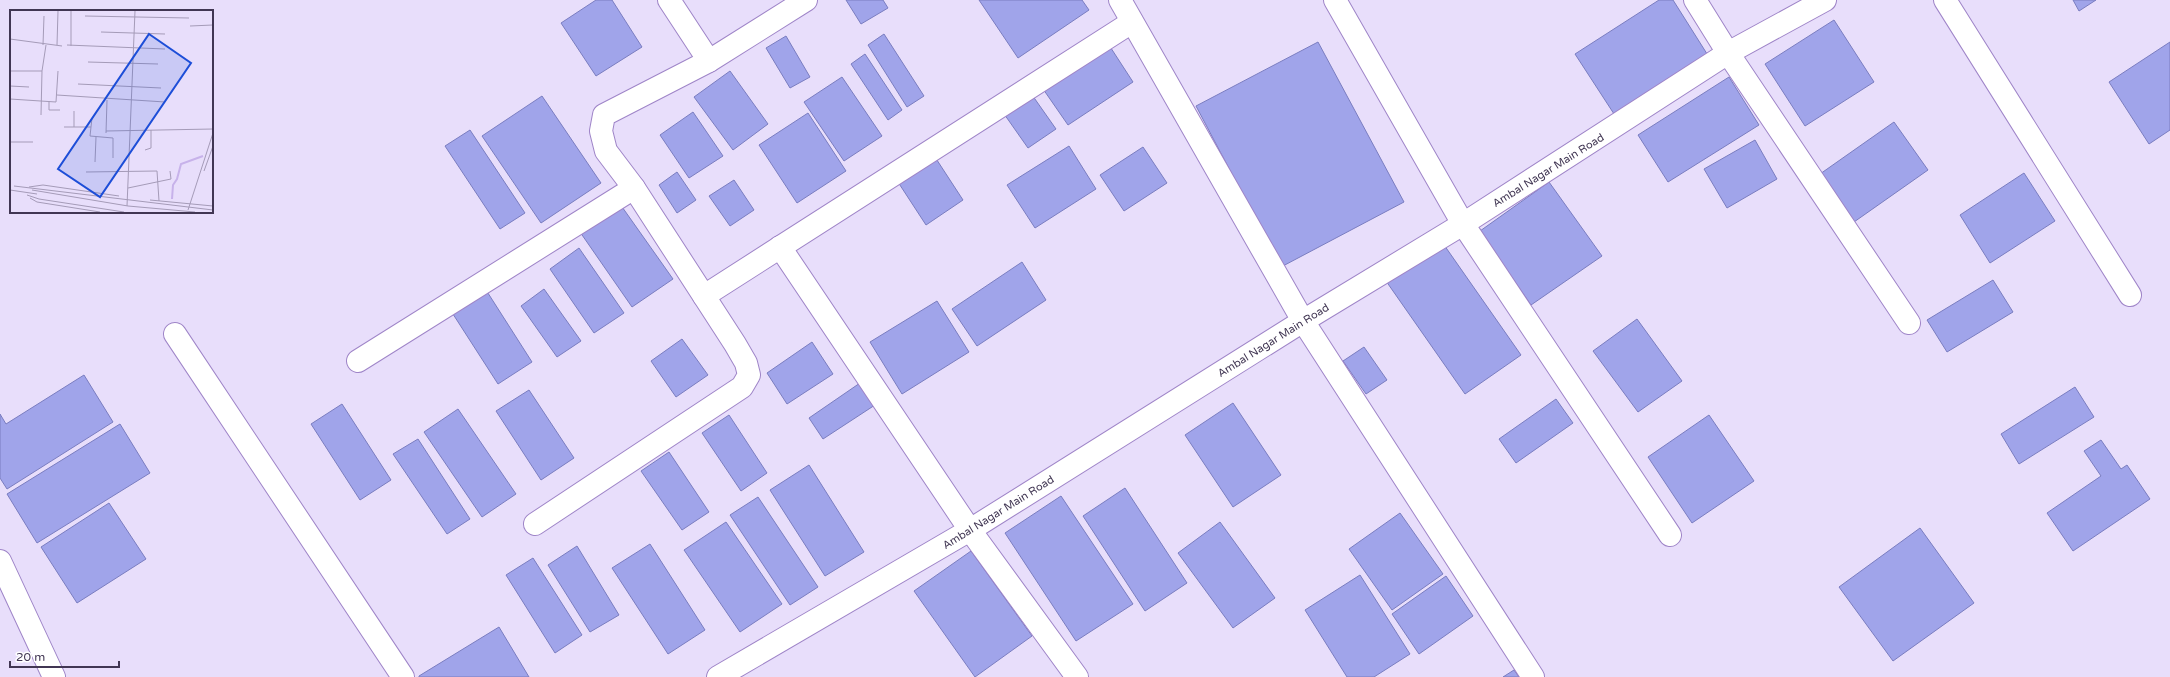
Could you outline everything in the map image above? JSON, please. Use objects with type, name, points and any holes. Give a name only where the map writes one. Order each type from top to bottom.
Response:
[{"type":"street","points":[[669,0],[708,60]]},
{"type":"street","points":[[535,524],[742,387],[749,375],[746,363],[704,296],[634,188],[606,151],[601,131],[604,115],[708,60],[806,0]]},
{"type":"street","points":[[1120,0],[1303,321],[1533,677]]},
{"type":"street","points":[[1335,0],[1463,224],[1670,535]]},
{"type":"street","points":[[1694,0],[1910,323]]},
{"type":"street","name":"Ambal Nagar Main Road","points":[[718,677],[970,530],[1303,321],[1463,224],[1728,53],[1825,0]]},
{"type":"street","points":[[1945,0],[2130,295]]},
{"type":"street","points":[[704,296],[1132,22]]},
{"type":"street","points":[[358,361],[634,188]]},
{"type":"street","points":[[780,248],[970,530],[1077,677]]},
{"type":"street","points":[[174,334],[403,677]]},
{"type":"street","points":[[0,561],[54,677]]},
{"type":"building","points":[[596,0],[612,0],[642,47],[596,76],[561,23]]},
{"type":"building","points":[[846,0],[883,0],[888,8],[861,24]]},
{"type":"building","points":[[979,0],[1082,0],[1089,10],[1018,58]]},
{"type":"building","points":[[1659,0],[1673,0],[1709,57],[1616,117],[1575,54]]},
{"type":"building","points":[[2073,0],[2096,0],[2079,11]]},
{"type":"building","points":[[1834,20],[1874,82],[1805,126],[1765,64]]},
{"type":"building","points":[[884,34],[924,96],[907,107],[868,45]]},
{"type":"building","points":[[786,36],[810,77],[790,88],[766,48]]},
{"type":"building","points":[[1107,42],[1133,82],[1068,125],[1041,86]]},
{"type":"building","points":[[1318,42],[1404,202],[1281,267],[1196,106]]},
{"type":"building","points":[[2170,42],[2170,130],[2149,144],[2109,82]]},
{"type":"building","points":[[865,54],[902,110],[888,120],[851,64]]},
{"type":"building","points":[[730,71],[768,124],[733,150],[694,97]]},
{"type":"building","points":[[842,77],[882,136],[844,161],[804,102]]},
{"type":"building","points":[[1729,77],[1759,125],[1668,182],[1638,135]]},
{"type":"building","points":[[1030,92],[1056,129],[1028,148],[1002,111]]},
{"type":"building","points":[[542,96],[601,183],[541,223],[482,136]]},
{"type":"building","points":[[693,112],[723,156],[689,178],[660,135]]},
{"type":"building","points":[[808,113],[846,171],[797,203],[759,145]]},
{"type":"building","points":[[1894,122],[1928,170],[1854,222],[1820,174]]},
{"type":"building","points":[[470,130],[525,213],[500,229],[445,146]]},
{"type":"building","points":[[1755,140],[1777,179],[1727,208],[1704,169]]},
{"type":"building","points":[[1069,146],[1096,189],[1035,228],[1007,185]]},
{"type":"building","points":[[1143,147],[1167,183],[1124,211],[1100,175]]},
{"type":"building","points":[[933,154],[963,200],[926,225],[896,179]]},
{"type":"building","points":[[677,172],[696,200],[677,213],[659,185]]},
{"type":"building","points":[[2024,173],[2055,221],[1990,263],[1960,215]]},
{"type":"building","points":[[734,180],[754,210],[730,226],[709,196]]},
{"type":"building","points":[[1549,182],[1602,256],[1531,305],[1480,231]]},
{"type":"building","points":[[620,204],[673,279],[632,307],[580,232]]},
{"type":"building","points":[[1442,242],[1521,355],[1465,394],[1386,281]]},
{"type":"building","points":[[579,248],[624,313],[594,333],[550,269]]},
{"type":"building","points":[[1022,262],[1046,300],[977,346],[952,309]]},
{"type":"building","points":[[1993,280],[2013,312],[1947,352],[1927,320]]},
{"type":"building","points":[[544,289],[581,341],[557,357],[521,306]]},
{"type":"building","points":[[486,290],[532,362],[498,384],[451,311]]},
{"type":"building","points":[[937,301],[969,352],[902,394],[870,342]]},
{"type":"building","points":[[1637,319],[1682,381],[1638,412],[1593,351]]},
{"type":"building","points":[[682,339],[708,375],[676,397],[651,361]]},
{"type":"building","points":[[812,342],[833,374],[787,404],[767,373]]},
{"type":"building","points":[[1364,347],[1387,380],[1366,394],[1343,361]]},
{"type":"building","points":[[84,375],[113,422],[7,489],[0,478],[0,414],[6,424]]},
{"type":"building","points":[[860,383],[875,405],[823,439],[809,418]]},
{"type":"building","points":[[2075,387],[2094,417],[2019,464],[2001,434]]},
{"type":"building","points":[[529,390],[574,458],[541,480],[496,411]]},
{"type":"building","points":[[1556,399],[1573,423],[1516,463],[1499,439]]},
{"type":"building","points":[[1233,403],[1281,475],[1233,507],[1185,435]]},
{"type":"building","points":[[342,404],[391,480],[360,500],[311,424]]},
{"type":"building","points":[[458,409],[516,494],[482,517],[424,432]]},
{"type":"building","points":[[729,415],[767,473],[741,491],[702,433]]},
{"type":"building","points":[[1709,415],[1754,481],[1692,523],[1648,457]]},
{"type":"building","points":[[120,424],[150,473],[37,543],[7,494]]},
{"type":"building","points":[[418,439],[470,519],[447,534],[393,454]]},
{"type":"building","points":[[2101,440],[2121,469],[2127,465],[2150,499],[2073,551],[2047,513],[2101,476],[2084,451]]},
{"type":"building","points":[[669,452],[709,512],[682,530],[641,471]]},
{"type":"building","points":[[809,465],[864,552],[825,576],[770,490]]},
{"type":"building","points":[[1125,488],[1187,583],[1145,611],[1083,516]]},
{"type":"building","points":[[1061,496],[1133,604],[1076,641],[1005,533]]},
{"type":"building","points":[[758,497],[818,587],[790,605],[730,515]]},
{"type":"building","points":[[109,503],[146,559],[77,603],[41,547]]},
{"type":"building","points":[[1400,513],[1443,574],[1392,610],[1349,549]]},
{"type":"building","points":[[726,522],[782,604],[740,632],[684,550]]},
{"type":"building","points":[[1220,522],[1275,598],[1233,628],[1178,553]]},
{"type":"building","points":[[1920,528],[1974,603],[1893,661],[1839,587]]},
{"type":"building","points":[[650,544],[705,630],[668,654],[612,568]]},
{"type":"building","points":[[577,546],[619,615],[590,632],[548,565]]},
{"type":"building","points":[[971,551],[1032,636],[975,677],[914,591]]},
{"type":"building","points":[[533,558],[582,635],[555,653],[506,575]]},
{"type":"building","points":[[1360,575],[1410,654],[1374,677],[1347,677],[1305,610]]},
{"type":"building","points":[[1446,576],[1473,616],[1419,654],[1392,614]]},
{"type":"building","points":[[499,627],[529,677],[419,677],[419,676]]},
{"type":"building","points":[[1514,670],[1519,677],[1503,677]]}]
